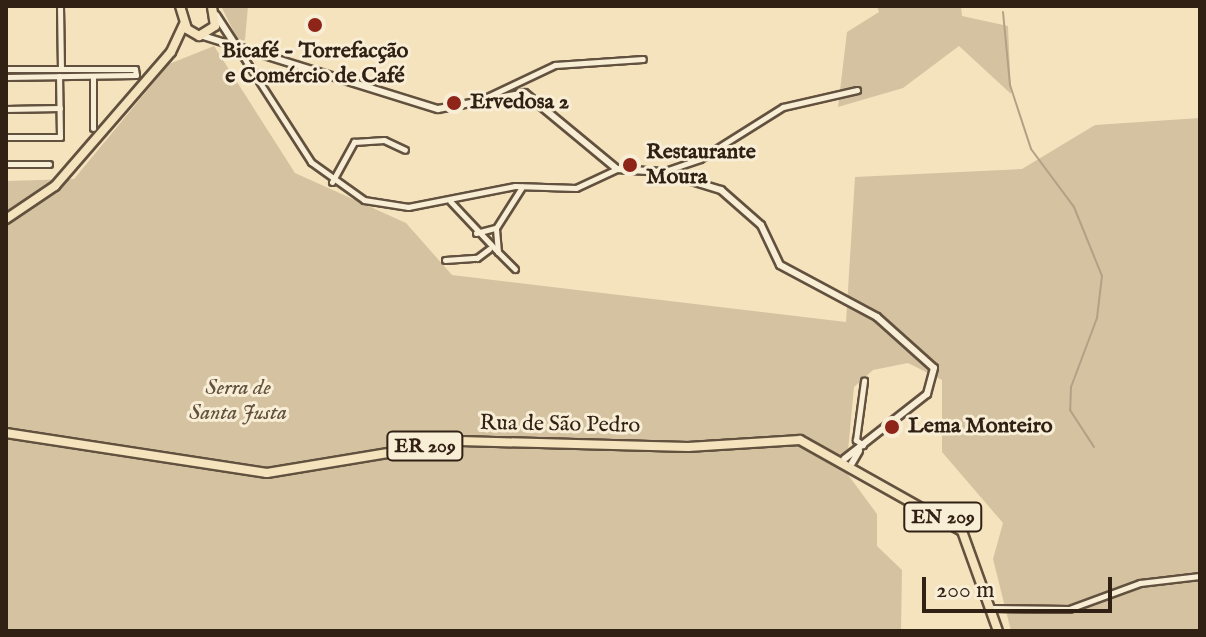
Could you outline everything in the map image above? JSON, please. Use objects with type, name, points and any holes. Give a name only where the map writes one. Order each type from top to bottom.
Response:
[{"type":"main road","points":[[6,219],[55,186],[171,52],[184,24],[180,6]]},
{"type":"main road","points":[[171,52],[199,35],[214,11]]},
{"type":"main road","points":[[184,24],[199,35]]},
{"type":"main road","name":"Rua de São Pedro","points":[[6,433],[267,473],[460,441],[688,447],[780,436],[848,461],[962,531],[991,608]]},
{"type":"main road","name":"EN 209","points":[[991,608],[998,631]]},
{"type":"street","points":[[6,137],[60,137],[60,6]]},
{"type":"street","points":[[214,11],[288,133],[332,182],[384,205],[449,201],[522,186],[576,188],[617,169],[662,172],[721,190],[761,225],[780,265],[877,317],[928,357],[936,377],[927,394],[863,445],[848,461]]},
{"type":"street","points":[[199,35],[438,109],[525,93],[617,169]]},
{"type":"street","points":[[482,100],[555,65],[643,59]]},
{"type":"street","points":[[6,69],[60,73],[93,76],[136,75],[135,69],[60,73],[6,77]]},
{"type":"street","points":[[93,76],[93,128]]},
{"type":"street","points":[[662,172],[700,159],[783,107],[857,90]]},
{"type":"street","points":[[6,109],[60,108]]},
{"type":"street","points":[[332,182],[354,142],[384,140],[405,150]]},
{"type":"street","points":[[6,164],[49,164]]},
{"type":"street","points":[[498,252],[496,228],[522,186]]},
{"type":"street","points":[[449,201],[489,249]]},
{"type":"street","points":[[476,233],[496,228]]},
{"type":"street","points":[[445,260],[489,249],[498,252],[515,269]]},
{"type":"street","points":[[863,445],[856,440],[864,381]]},
{"type":"street","points":[[991,608],[1069,609],[1140,583],[1200,576]]},
{"type":"green space","points":[[221,6],[248,6],[245,40],[239,42]]},
{"type":"green space","points":[[877,6],[961,6],[962,16],[1008,26],[1011,94],[959,46],[903,88],[838,107],[847,32],[879,12]]},
{"type":"green space","name":"Serra de Santa Justa","points":[[214,46],[295,173],[406,223],[452,275],[846,322],[855,177],[1022,169],[1095,125],[1200,118],[1200,631],[1011,631],[993,559],[1003,523],[942,452],[942,380],[908,363],[873,370],[854,387],[846,472],[877,514],[877,546],[902,570],[901,631],[6,631],[6,181],[74,179],[169,64]]},
{"type":"waterway","points":[[1003,12],[1010,85],[1031,149],[1074,207],[1102,276],[1097,318],[1071,387],[1070,410],[1094,447]]},
{"type":"place","name":"Bicafé - Torrefacção e Comércio de Café","points":[[315,25]]},
{"type":"place","name":"Ervedosa 2","points":[[454,103]]},
{"type":"place","name":"Restaurante Moura","points":[[630,165]]},
{"type":"place","name":"Lema Monteiro","points":[[892,427]]}]
